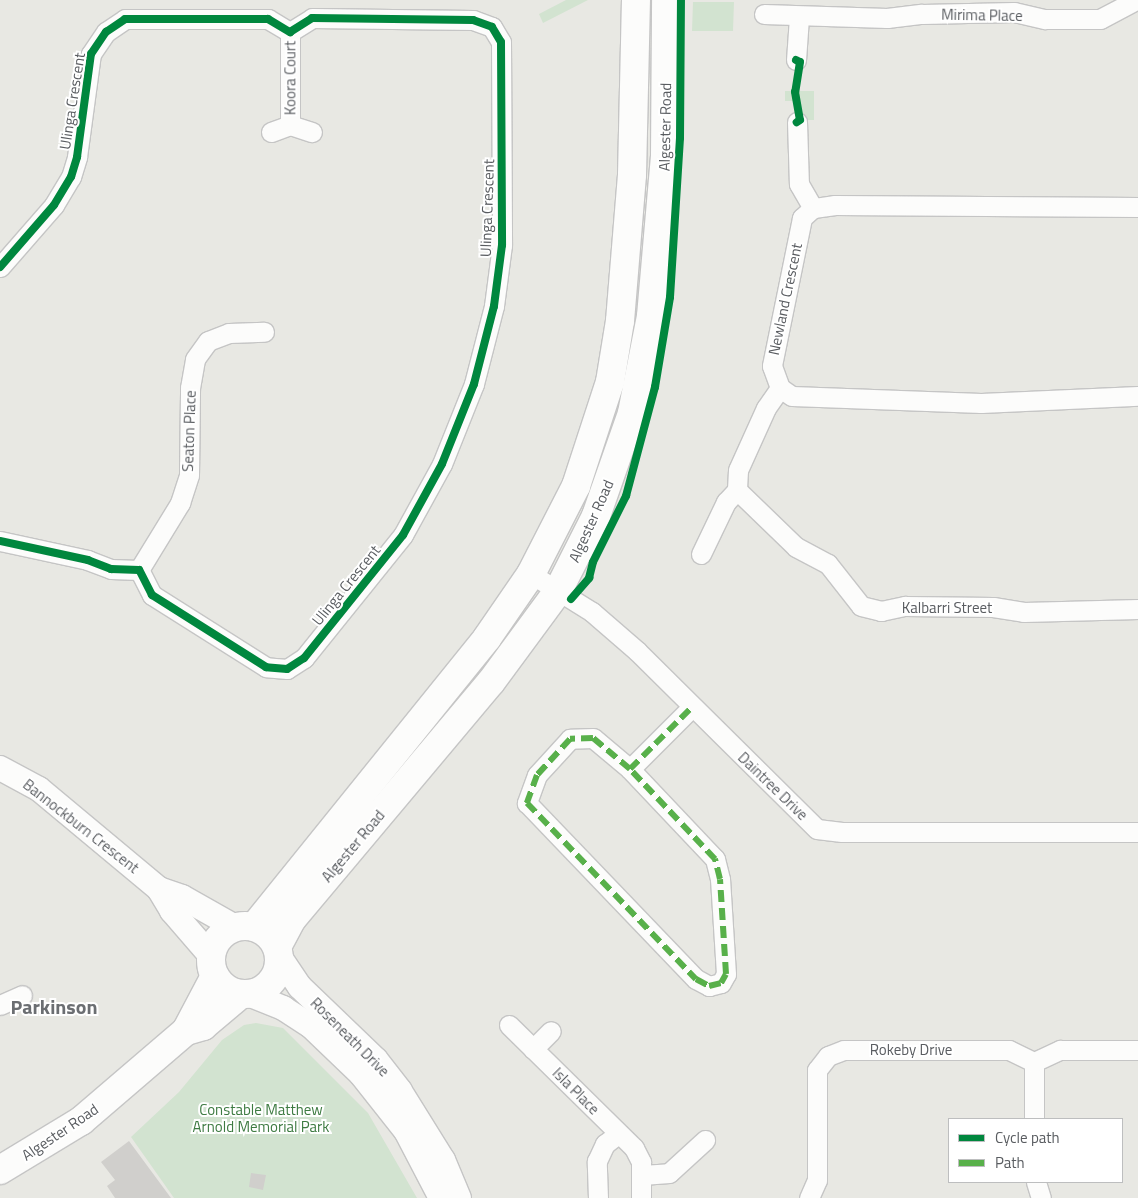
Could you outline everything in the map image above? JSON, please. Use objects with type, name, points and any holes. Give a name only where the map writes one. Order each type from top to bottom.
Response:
[{"type":"main road","name":"Algester Road","points":[[245,927],[454,680],[531,574],[576,486],[610,382],[620,322],[632,185],[636,0]]},
{"type":"main road","name":"Algester Road","points":[[278,952],[292,919],[491,682],[558,591],[596,516],[616,462],[643,366],[665,156],[666,0]]},
{"type":"main road","points":[[245,927],[278,952],[270,985],[245,995],[225,988],[213,966],[219,937],[245,927]]},
{"type":"main road","name":"Algester Road","points":[[186,1031],[213,966]]},
{"type":"main road","name":"Algester Road","points":[[0,1170],[81,1121],[186,1031],[203,1026],[245,995]]},
{"type":"street","name":"Mirima Place","points":[[764,14],[799,17],[887,18],[922,14],[1014,12],[1045,18],[1100,19],[1136,0]]},
{"type":"street","name":"Ulinga Crescent","points":[[0,267],[54,205],[71,177],[77,157],[91,54],[106,32],[125,19],[135,17],[268,19],[290,32],[312,18],[473,20],[492,27],[501,42],[502,244],[494,306],[474,384],[442,464],[403,535],[304,658],[287,669],[266,667],[152,595],[139,570]]},
{"type":"street","points":[[796,60],[799,17]]},
{"type":"street","name":"Koora Court","points":[[290,32],[290,124]]},
{"type":"street","points":[[797,122],[799,184],[813,208],[835,205],[1138,207]]},
{"type":"street","name":"Koora Court","points":[[271,132],[290,124],[312,132]]},
{"type":"street","name":"Newland Crescent","points":[[780,388],[772,366],[802,218],[813,208]]},
{"type":"street","name":"Seaton Place","points":[[139,570],[180,503],[189,475],[190,388],[195,359],[208,341],[229,333],[264,332]]},
{"type":"street","points":[[702,554],[726,502],[737,490],[738,470],[766,408],[780,388],[792,396],[901,402],[1138,396]]},
{"type":"street","name":"Kalbarri Street","points":[[737,490],[796,547],[828,564],[861,606],[881,611],[905,606],[993,607],[1024,612],[1138,609]]},
{"type":"street","points":[[0,541],[88,560],[111,569],[139,570]]},
{"type":"street","name":"Daintree Drive","points":[[531,574],[592,612],[637,651],[817,828],[842,832],[1138,832]]},
{"type":"street","points":[[630,769],[692,706]]},
{"type":"street","points":[[593,738],[630,769],[715,859],[720,879],[726,974],[721,983],[709,986],[696,979],[527,803],[536,775],[570,739],[593,738]]},
{"type":"street","name":"Bannockburn Crescent","points":[[0,768],[38,789],[159,889],[172,911],[213,966]]},
{"type":"street","name":"Bannockburn Crescent","points":[[159,889],[182,897],[245,927]]},
{"type":"street","name":"Roseneath Drive","points":[[278,952],[300,987],[376,1060],[400,1091],[443,1160],[460,1198]]},
{"type":"street","points":[[0,1005],[22,995]]},
{"type":"street","name":"Roseneath Drive","points":[[245,995],[283,1008],[311,1026],[361,1074],[406,1130],[441,1198]]},
{"type":"street","name":"Isla Place","points":[[509,1025],[634,1148],[641,1162],[641,1198]]},
{"type":"street","points":[[533,1049],[551,1031]]},
{"type":"street","name":"Rokeby Drive","points":[[809,1198],[817,1180],[817,1070],[828,1056],[844,1050],[1008,1050],[1034,1062]]},
{"type":"street","points":[[1034,1118],[1034,1062],[1060,1050],[1138,1050]]},
{"type":"street","points":[[598,1198],[597,1161],[605,1144],[618,1134]]},
{"type":"street","points":[[642,1175],[669,1173],[705,1140]]},
{"type":"street","points":[[1036,1183],[1041,1198]]},
{"type":"green space","points":[[566,0],[588,0],[543,23],[539,14]]},
{"type":"green space","points":[[693,2],[734,2],[733,31],[692,31]]},
{"type":"green space","points":[[785,91],[814,91],[814,120],[796,120],[793,101],[785,101]]},
{"type":"green space","name":"Constable Matthew Arnold Memorial Park","points":[[256,1023],[283,1028],[368,1113],[417,1198],[174,1198],[131,1137],[179,1092],[222,1040],[244,1025]]},
{"type":"building","points":[[129,1141],[171,1198],[115,1198],[107,1186],[115,1180],[101,1162]]},
{"type":"building","points":[[251,1173],[266,1175],[263,1190],[249,1187]]},
{"type":"marked path","points":[[630,769],[593,738],[570,739],[537,775],[527,803],[696,979],[709,986],[721,983],[726,974],[720,879],[715,859],[630,769],[692,707]]},
{"type":"cycle path","points":[[571,599],[589,578],[593,562],[626,496],[655,387],[670,297],[680,138],[681,0]]},
{"type":"cycle path","points":[[0,267],[54,205],[71,177],[77,157],[91,54],[106,32],[125,19],[268,19],[290,32],[312,18],[473,20],[492,27],[501,42],[502,245],[494,306],[474,384],[442,464],[403,535],[304,658],[287,669],[266,667],[152,595],[139,570],[111,569],[88,560],[0,541]]},
{"type":"cycle path","points":[[796,60],[800,62],[795,92],[800,120],[797,122]]},
{"type":"district","name":"Parkinson","points":[[54,1006]]}]
